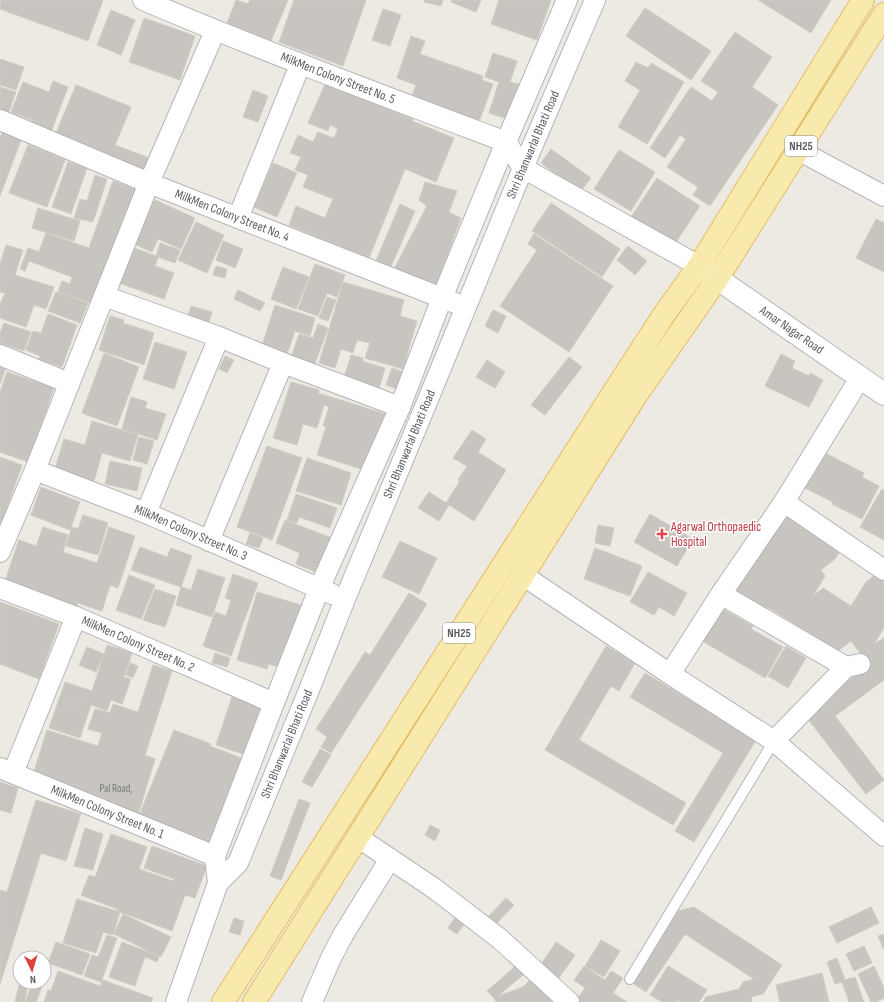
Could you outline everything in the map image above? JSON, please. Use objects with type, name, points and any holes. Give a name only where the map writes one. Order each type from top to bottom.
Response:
[{"type":"main road","name":"NH25","points":[[223,1002],[626,373],[665,313],[699,266],[863,0]]},
{"type":"main road","name":"NH25","points":[[254,1002],[375,849],[524,576],[636,397],[717,279],[884,14]]},
{"type":"street","name":"MilkMen Colony Street No. 5","points":[[143,0],[214,31],[300,65],[506,142]]},
{"type":"street","name":"Shri Bhanwarlal Bhati Road","points":[[218,883],[215,856],[319,589],[400,407],[442,298],[506,142],[567,0]]},
{"type":"street","name":"Shri Bhanwarlal Bhati Road","points":[[176,1002],[218,883],[238,863],[523,168],[595,0]]},
{"type":"street","points":[[0,552],[35,470],[149,183],[214,31]]},
{"type":"street","points":[[238,218],[300,65]]},
{"type":"street","name":"MilkMen Colony Street No. 4","points":[[0,120],[149,183],[466,308]]},
{"type":"street","points":[[506,142],[523,168],[699,266]]},
{"type":"street","points":[[798,150],[884,196]]},
{"type":"street","name":"Amar Nagar Road","points":[[699,266],[884,394]]},
{"type":"street","points":[[104,296],[219,337],[400,407]]},
{"type":"street","points":[[146,513],[219,337]]},
{"type":"street","points":[[0,355],[69,383]]},
{"type":"street","points":[[209,540],[283,363]]},
{"type":"street","points":[[670,674],[721,594],[784,502],[860,378]]},
{"type":"street","name":"MilkMen Colony Street No. 3","points":[[35,470],[146,513],[345,599]]},
{"type":"street","points":[[784,502],[884,570]]},
{"type":"street","points":[[524,576],[670,674],[774,741],[884,836]]},
{"type":"street","name":"MilkMen Colony Street No. 2","points":[[0,588],[76,617],[274,704]]},
{"type":"street","points":[[721,594],[853,665],[774,741]]},
{"type":"street","points":[[7,770],[76,617]]},
{"type":"street","name":"MilkMen Colony Street No. 1","points":[[7,770],[215,856]]},
{"type":"street","points":[[312,1002],[331,958],[343,935],[375,849],[435,888],[500,939],[569,1002]]},
{"type":"lane","points":[[630,979],[774,741]]},
{"type":"building","points":[[1,0],[103,0],[88,41],[0,9]]},
{"type":"building","points":[[236,0],[248,4],[250,0],[288,0],[271,41],[227,23]]},
{"type":"building","points":[[294,0],[366,0],[343,66],[279,42]]},
{"type":"building","points":[[424,0],[443,0],[441,6],[424,2]]},
{"type":"building","points":[[452,0],[481,0],[476,12],[451,2]]},
{"type":"building","points":[[499,0],[551,0],[537,40],[491,24]]},
{"type":"building","points":[[758,0],[831,0],[811,33]]},
{"type":"building","points":[[645,8],[711,51],[691,80],[626,36]]},
{"type":"building","points":[[383,9],[401,15],[390,46],[372,40]]},
{"type":"building","points":[[111,10],[135,20],[121,55],[97,45]]},
{"type":"building","points":[[144,18],[195,36],[180,80],[129,62]]},
{"type":"building","points":[[735,32],[772,57],[752,87],[778,105],[710,206],[693,195],[698,187],[667,167],[686,139],[680,135],[665,158],[650,148],[691,87],[712,101],[718,92],[701,81]]},
{"type":"building","points":[[411,36],[425,41],[420,54],[483,76],[482,80],[493,84],[479,122],[411,98],[416,85],[397,78]]},
{"type":"building","points":[[493,53],[517,61],[510,82],[521,85],[510,120],[489,113],[499,82],[485,77]]},
{"type":"building","points":[[0,59],[24,67],[16,90],[0,85]]},
{"type":"building","points":[[636,62],[648,68],[651,63],[684,82],[647,144],[618,127],[640,90],[625,81]]},
{"type":"building","points":[[53,81],[68,87],[51,132],[30,124],[32,120],[11,112],[23,82],[49,92]]},
{"type":"building","points":[[326,82],[391,109],[390,110],[413,119],[412,121],[454,138],[436,182],[405,169],[369,258],[289,225],[296,206],[325,218],[333,199],[303,187],[308,175],[295,170],[301,157],[290,153],[298,135],[313,142],[318,132],[334,138],[338,129],[330,125],[328,131],[308,123]]},
{"type":"building","points":[[76,85],[131,107],[115,145],[149,158],[142,174],[54,138]]},
{"type":"building","points":[[0,87],[16,92],[8,114],[0,111]]},
{"type":"building","points":[[253,90],[268,96],[258,122],[243,117]]},
{"type":"building","points":[[2,133],[21,140],[0,196],[0,138]]},
{"type":"building","points":[[28,145],[65,160],[47,207],[9,193]]},
{"type":"building","points":[[551,149],[591,178],[580,192],[541,163]]},
{"type":"building","points":[[619,150],[655,172],[631,211],[594,189]]},
{"type":"building","points":[[68,162],[87,168],[71,214],[52,207]]},
{"type":"building","points":[[273,163],[297,173],[277,217],[254,207]]},
{"type":"building","points":[[95,175],[107,179],[93,222],[74,218],[80,199],[87,201]]},
{"type":"building","points":[[657,178],[700,206],[674,245],[631,217]]},
{"type":"building","points":[[113,181],[135,189],[94,304],[58,292],[62,281],[70,284],[72,277],[29,261],[25,271],[20,269],[28,248],[39,252],[46,233],[89,248]]},
{"type":"building","points":[[425,182],[457,191],[449,212],[461,218],[435,289],[393,271],[427,206],[419,200]]},
{"type":"building","points":[[153,199],[195,218],[181,249],[158,239],[152,252],[132,243]]},
{"type":"building","points":[[551,203],[620,249],[602,277],[532,231]]},
{"type":"building","points":[[400,204],[415,211],[390,269],[375,263]]},
{"type":"building","points":[[38,208],[80,221],[74,241],[32,228]]},
{"type":"building","points":[[876,219],[884,223],[884,272],[856,258]]},
{"type":"building","points":[[196,222],[224,235],[207,273],[178,260]]},
{"type":"building","points":[[534,234],[613,286],[569,352],[500,306],[537,250],[528,244]]},
{"type":"building","points":[[223,241],[243,249],[235,268],[216,260]]},
{"type":"building","points":[[160,243],[180,250],[175,263],[158,257],[155,266],[174,273],[164,299],[119,283],[132,247],[156,256]]},
{"type":"building","points":[[6,245],[23,250],[15,275],[54,287],[46,309],[34,305],[26,327],[0,318],[0,304],[5,293],[0,292],[0,264]]},
{"type":"building","points":[[628,246],[647,261],[635,275],[617,260]]},
{"type":"building","points":[[315,264],[345,275],[337,297],[327,293],[318,316],[298,309]]},
{"type":"building","points":[[216,266],[227,269],[225,278],[213,275]]},
{"type":"building","points":[[283,267],[309,277],[296,309],[271,299]]},
{"type":"building","points":[[343,282],[404,300],[400,316],[417,321],[403,369],[365,358],[370,343],[357,340],[353,353],[341,349],[335,368],[319,363]]},
{"type":"building","points":[[238,290],[265,303],[260,311],[234,299]]},
{"type":"building","points":[[56,292],[88,303],[80,323],[48,311]]},
{"type":"building","points":[[327,297],[336,300],[328,321],[319,318]]},
{"type":"building","points":[[275,305],[315,318],[310,336],[295,331],[287,354],[262,346]]},
{"type":"building","points":[[191,306],[212,312],[207,328],[186,322]]},
{"type":"building","points":[[493,310],[506,316],[498,333],[485,326]]},
{"type":"building","points":[[48,314],[77,325],[62,367],[39,359],[40,356],[26,350],[33,331],[41,333]]},
{"type":"building","points":[[110,316],[124,320],[123,323],[154,333],[144,365],[99,350]]},
{"type":"building","points":[[4,323],[31,332],[24,351],[0,343],[0,333]]},
{"type":"building","points":[[318,324],[328,328],[314,366],[291,358],[299,334],[313,338]]},
{"type":"building","points":[[155,342],[187,352],[174,389],[143,379]]},
{"type":"building","points":[[104,353],[139,367],[117,426],[82,413]]},
{"type":"building","points":[[781,354],[795,361],[792,368],[809,376],[810,373],[823,380],[809,407],[765,386]]},
{"type":"building","points":[[351,355],[363,358],[362,361],[385,368],[379,388],[344,378]]},
{"type":"building","points":[[225,356],[234,360],[227,373],[219,369]]},
{"type":"building","points":[[569,357],[582,367],[545,415],[531,405]]},
{"type":"building","points":[[487,360],[505,372],[495,388],[476,377]]},
{"type":"building","points":[[0,365],[6,367],[0,384]]},
{"type":"building","points":[[392,368],[403,372],[397,389],[386,385]]},
{"type":"building","points":[[7,372],[54,388],[28,462],[0,452],[0,392]]},
{"type":"building","points":[[291,382],[319,390],[318,393],[385,414],[377,440],[374,439],[364,470],[317,455],[326,427],[323,426],[329,407],[324,405],[317,428],[303,424],[297,445],[273,438]]},
{"type":"building","points":[[131,397],[147,402],[145,408],[166,414],[157,440],[122,429]]},
{"type":"building","points":[[92,421],[138,435],[130,461],[102,453],[94,481],[55,469],[64,439],[85,445]]},
{"type":"building","points":[[472,430],[486,439],[478,452],[506,470],[474,521],[449,505],[439,521],[418,508],[429,492],[446,503],[460,481],[458,480],[467,466],[453,458]]},
{"type":"building","points":[[139,437],[154,441],[147,464],[133,460]]},
{"type":"building","points":[[267,446],[302,458],[272,540],[237,527]]},
{"type":"building","points":[[819,450],[864,473],[862,477],[879,486],[862,519],[801,486]]},
{"type":"building","points":[[0,457],[22,465],[0,527]]},
{"type":"building","points":[[307,458],[351,473],[341,505],[296,491]]},
{"type":"building","points":[[110,461],[142,468],[137,491],[105,484]]},
{"type":"building","points":[[41,487],[80,502],[70,530],[31,515]]},
{"type":"building","points":[[882,489],[884,491],[884,540],[860,527]]},
{"type":"building","points":[[296,494],[337,508],[330,528],[299,517],[297,523],[287,520]]},
{"type":"building","points":[[783,509],[843,546],[835,559],[821,570],[825,576],[813,596],[823,588],[851,606],[866,582],[880,571],[884,574],[884,628],[874,644],[884,638],[884,680],[835,716],[884,780],[866,794],[804,714],[869,665],[851,641],[838,651],[769,608],[767,611],[738,593],[735,588]]},
{"type":"building","points":[[650,514],[693,539],[677,566],[634,542]]},
{"type":"building","points":[[83,515],[108,523],[98,555],[66,546],[72,527],[78,529]]},
{"type":"building","points":[[285,520],[332,538],[318,573],[296,564],[300,553],[276,543]]},
{"type":"building","points":[[598,525],[614,528],[610,546],[595,543]]},
{"type":"building","points":[[43,527],[68,535],[63,552],[97,563],[109,527],[135,536],[118,588],[110,585],[102,611],[78,603],[77,607],[49,598],[50,595],[5,581],[19,540],[36,546]]},
{"type":"building","points":[[250,533],[263,538],[259,548],[246,544]]},
{"type":"building","points":[[400,541],[437,558],[419,594],[382,577]]},
{"type":"building","points":[[140,547],[167,557],[171,548],[192,556],[181,587],[131,570]]},
{"type":"building","points":[[595,548],[642,566],[630,596],[584,579]]},
{"type":"building","points":[[198,569],[225,578],[212,617],[176,605],[181,587],[191,590]]},
{"type":"building","points":[[648,572],[687,593],[674,616],[659,607],[654,615],[630,602]]},
{"type":"building","points":[[233,574],[258,583],[231,656],[203,646],[215,612],[226,616],[231,600],[225,598]]},
{"type":"building","points":[[129,575],[155,585],[141,619],[116,610]]},
{"type":"building","points":[[155,589],[176,596],[165,627],[143,620]]},
{"type":"building","points":[[257,592],[301,605],[283,668],[268,664],[267,669],[237,660]]},
{"type":"building","points":[[409,593],[427,604],[331,753],[321,747],[327,737],[316,729],[365,652],[370,655]]},
{"type":"building","points":[[0,602],[59,624],[39,679],[0,664]]},
{"type":"building","points":[[716,605],[753,626],[751,629],[783,647],[765,678],[697,638]]},
{"type":"building","points":[[107,645],[132,653],[124,677],[131,679],[122,704],[111,700],[107,711],[91,705],[80,738],[49,728],[65,682],[92,691]]},
{"type":"building","points":[[606,646],[635,663],[619,691],[611,686],[579,740],[686,803],[673,825],[545,750]]},
{"type":"building","points":[[786,646],[806,658],[788,688],[768,676]]},
{"type":"building","points":[[87,647],[104,654],[96,672],[79,665]]},
{"type":"building","points":[[215,653],[230,658],[227,667],[212,663]]},
{"type":"building","points":[[130,663],[138,666],[133,678],[126,675]]},
{"type":"building","points":[[153,665],[172,671],[145,755],[155,759],[138,815],[32,778],[47,730],[98,746],[102,733],[88,729],[95,709],[110,713],[113,704],[138,712]]},
{"type":"building","points":[[645,673],[756,740],[694,842],[675,831],[723,753],[630,697]]},
{"type":"building","points":[[232,697],[265,708],[249,756],[216,745]]},
{"type":"building","points":[[66,698],[81,701],[79,711],[64,709]]},
{"type":"building","points":[[174,730],[211,744],[210,746],[244,759],[210,846],[138,818]]},
{"type":"building","points":[[320,749],[331,755],[312,787],[302,782]]},
{"type":"building","points":[[0,782],[18,788],[11,813],[0,810]]},
{"type":"building","points":[[299,799],[310,803],[281,880],[270,876]]},
{"type":"building","points":[[36,800],[81,814],[66,861],[41,853],[0,984],[0,890],[7,892]]},
{"type":"building","points":[[430,825],[440,830],[435,841],[425,835]]},
{"type":"building","points":[[85,828],[103,834],[93,870],[74,866]]},
{"type":"building","points":[[111,834],[147,847],[139,869],[173,881],[174,879],[144,868],[152,846],[207,866],[195,898],[185,895],[172,931],[117,911],[117,909],[81,895],[89,875],[95,877]]},
{"type":"building","points":[[506,898],[514,905],[495,925],[487,918]]},
{"type":"building","points":[[77,899],[120,912],[113,935],[103,932],[96,953],[63,943]]},
{"type":"building","points":[[694,907],[782,965],[763,994],[751,997],[752,1002],[703,1002],[706,997],[739,989],[743,982],[754,979],[685,934],[646,992],[631,982],[678,911]]},
{"type":"building","points":[[871,907],[879,923],[837,943],[829,927]]},
{"type":"building","points":[[458,913],[467,920],[457,934],[448,928]]},
{"type":"building","points":[[123,914],[171,937],[161,957],[114,934]]},
{"type":"building","points":[[234,918],[244,921],[240,935],[229,932]]},
{"type":"building","points":[[884,934],[884,950],[878,936]]},
{"type":"building","points":[[107,935],[117,938],[101,982],[84,976],[92,955],[98,957]]},
{"type":"building","points":[[601,940],[620,951],[604,977],[585,966]]},
{"type":"building","points":[[56,942],[90,954],[82,975],[52,964],[52,952]]},
{"type":"building","points":[[122,942],[159,956],[157,962],[145,957],[135,986],[109,977]]},
{"type":"building","points":[[556,942],[575,955],[558,979],[540,966]]},
{"type":"building","points":[[864,946],[872,963],[854,971],[846,954]]},
{"type":"building","points":[[837,958],[845,980],[855,977],[864,1002],[849,1002],[842,982],[835,984],[827,962]]},
{"type":"building","points":[[520,962],[529,970],[498,996],[523,987],[534,978],[539,990],[546,984],[556,994],[550,999],[551,1002],[496,1002],[487,991]]},
{"type":"building","points":[[584,966],[605,980],[611,971],[623,978],[613,993],[627,1002],[575,1002],[585,988],[574,980]]},
{"type":"building","points":[[668,966],[707,990],[699,1002],[681,1002],[678,1000],[678,1002],[662,1002],[650,995]]},
{"type":"building","points":[[874,966],[884,988],[884,998],[876,1002],[871,1002],[858,974]]},
{"type":"building","points":[[58,971],[100,986],[103,980],[153,998],[151,1002],[44,1002],[48,990],[51,991]]},
{"type":"building","points":[[822,973],[829,1002],[780,1002],[776,985]]},
{"type":"building","points":[[18,990],[27,990],[24,1002],[15,1001]]},
{"type":"building","points":[[30,990],[41,990],[36,1002],[25,1002]]},
{"type":"place","name":"Agarwal Orthopaedic Hospital","points":[[662,534]]}]
